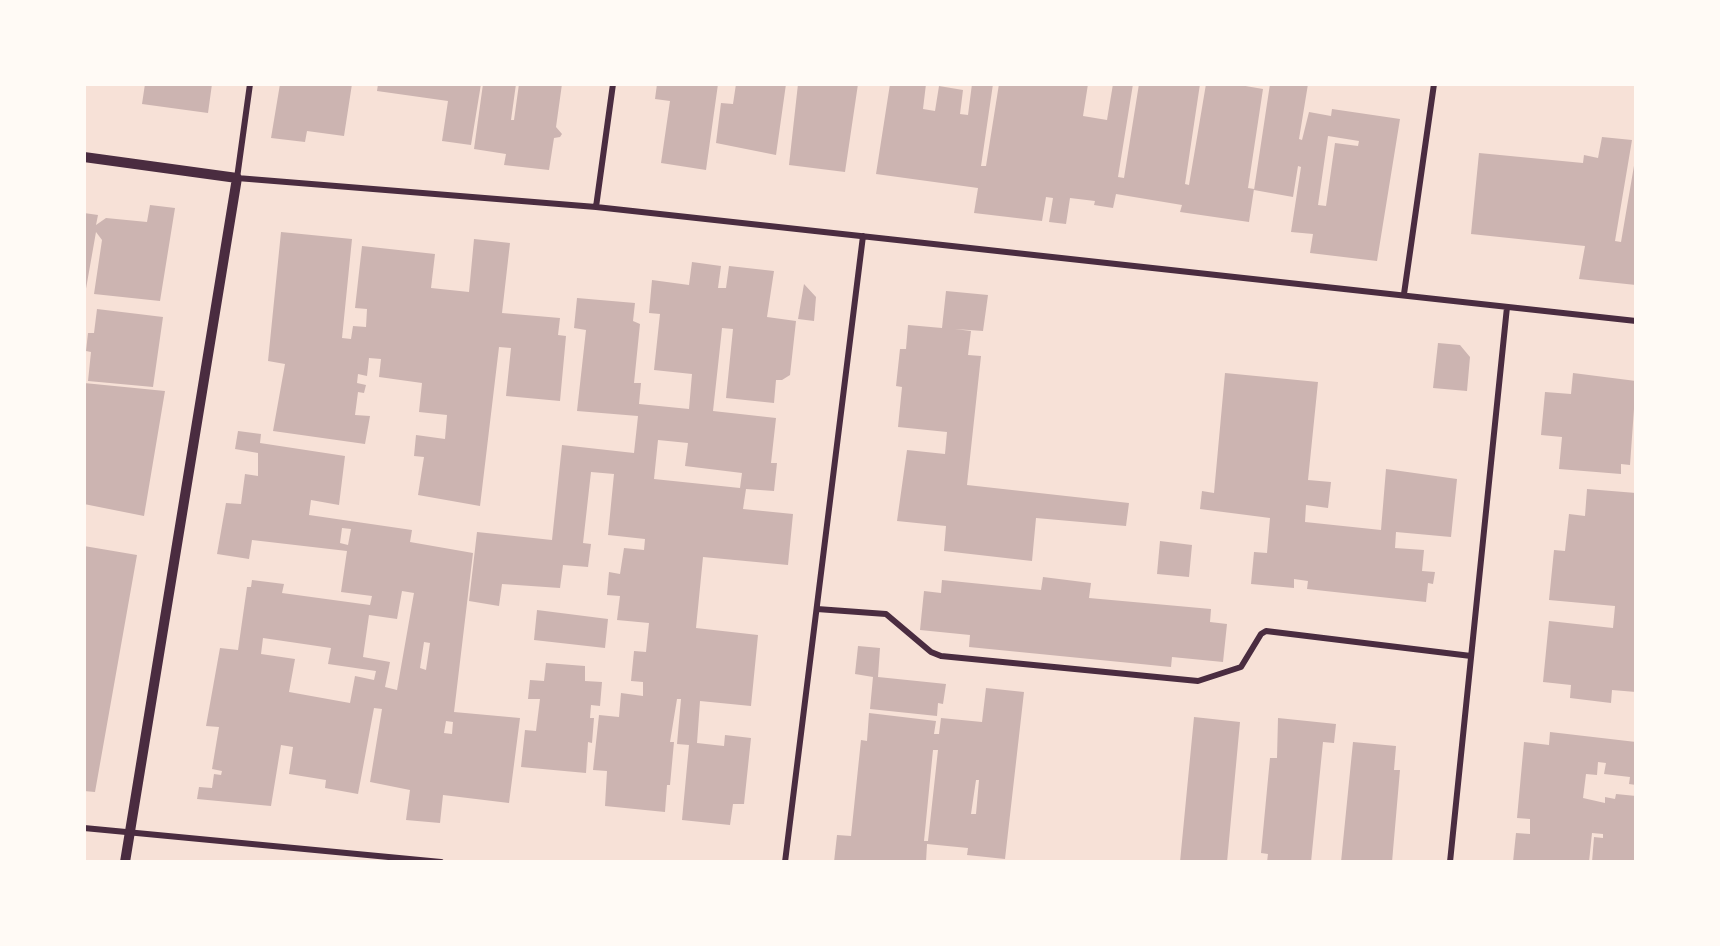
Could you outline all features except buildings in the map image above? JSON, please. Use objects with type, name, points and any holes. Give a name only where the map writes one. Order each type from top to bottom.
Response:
[{"type":"street","points":[[124,862],[237,178],[250,84]]},
{"type":"street","points":[[596,207],[613,84]]},
{"type":"street","points":[[1404,294],[1434,84]]},
{"type":"street","points":[[84,157],[237,178],[596,207],[1636,321]]},
{"type":"street","points":[[785,862],[863,236]]},
{"type":"street","points":[[1450,862],[1507,307]]},
{"type":"street","points":[[817,609],[886,614],[931,652],[941,656],[1198,681],[1234,670],[1245,664],[1261,634],[1266,631],[1471,656]]},
{"type":"street","points":[[84,828],[441,862]]}]
